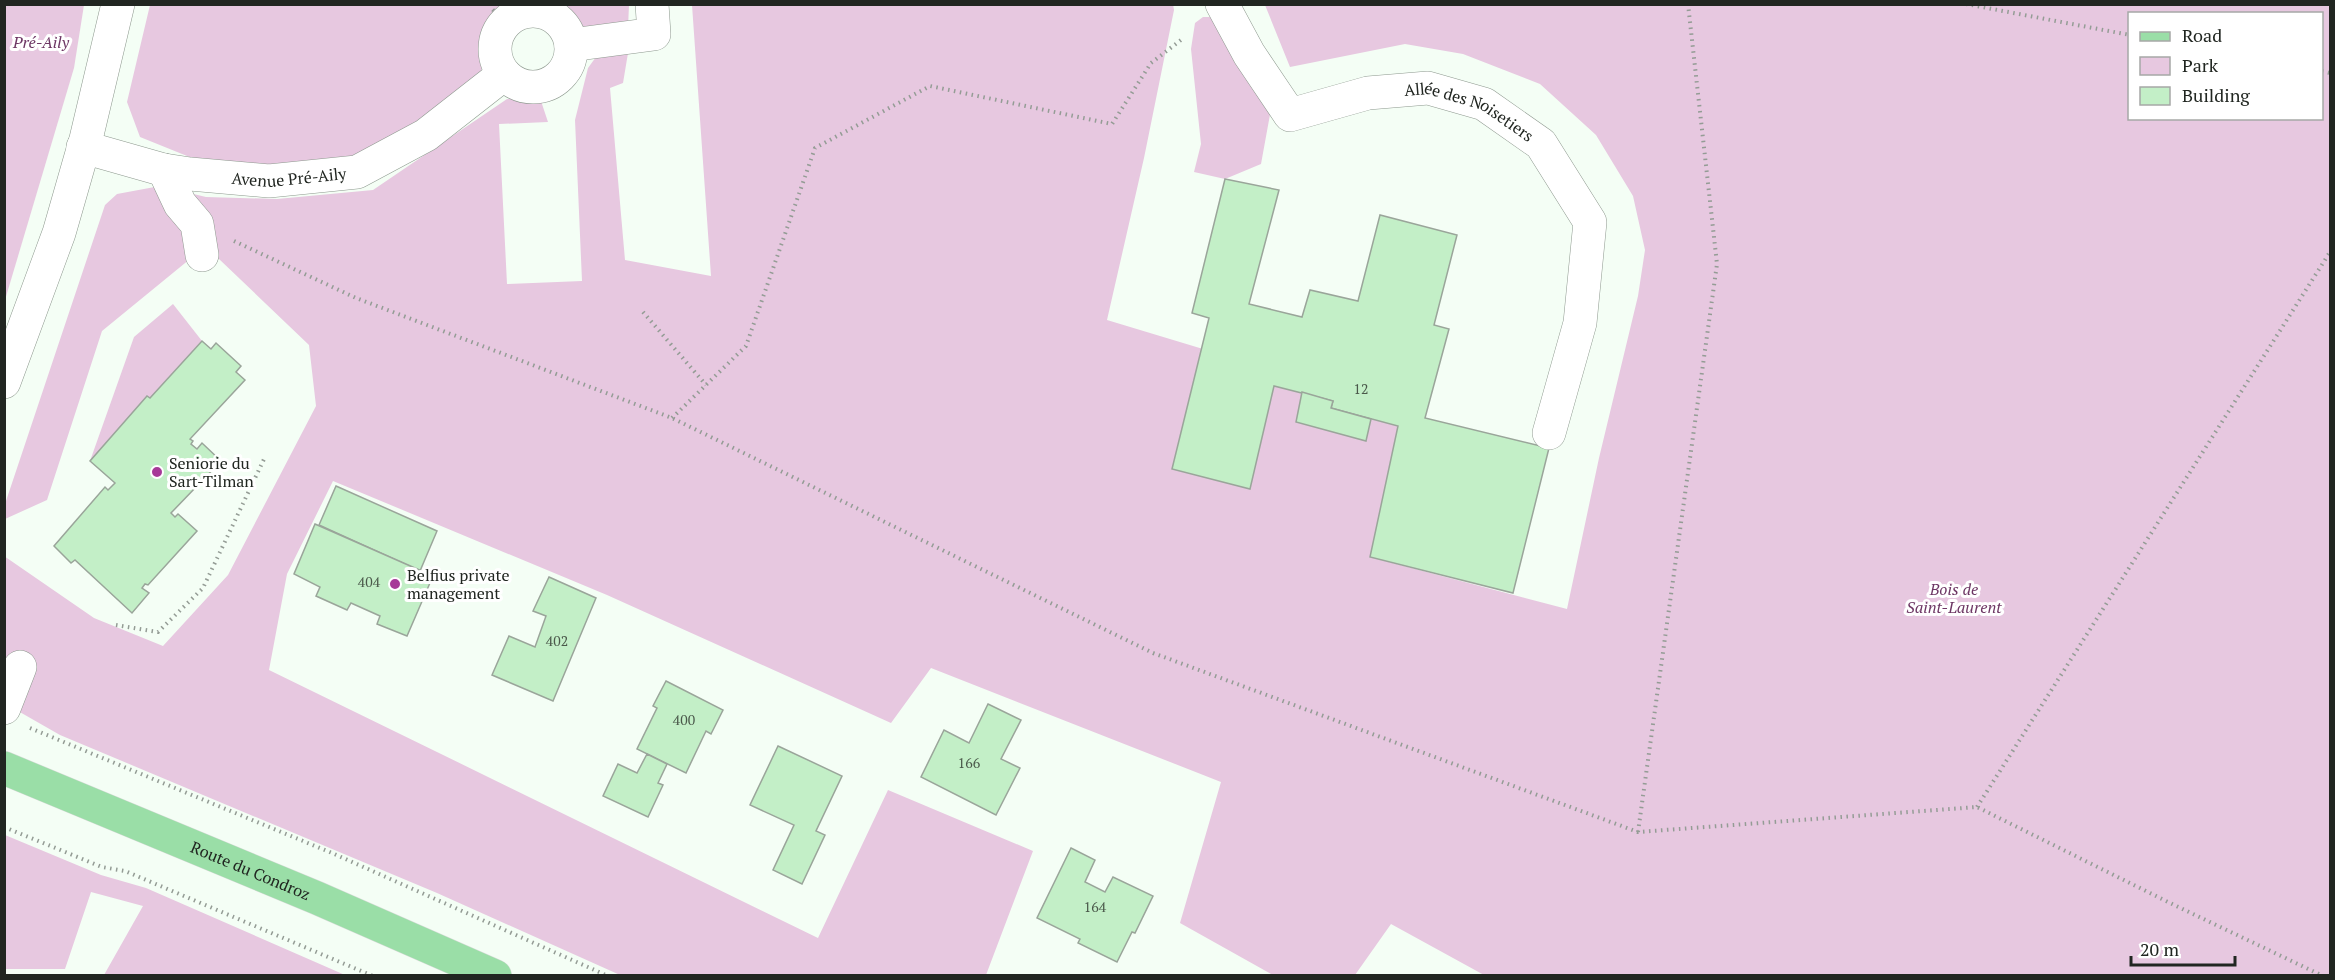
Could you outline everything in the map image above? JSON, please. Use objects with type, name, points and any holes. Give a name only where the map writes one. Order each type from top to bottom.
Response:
[{"type":"main road","name":"Route du Condroz","points":[[4,768],[317,897],[495,975]]},
{"type":"street","points":[[4,382],[59,233],[118,4]]},
{"type":"street","points":[[571,45],[654,34],[652,4]]},
{"type":"street","name":"Allée des Noisetiers","points":[[1222,4],[1249,54],[1290,115],[1368,93],[1428,88],[1484,104],[1541,144],[1590,222],[1580,323],[1549,433]]},
{"type":"street","points":[[528,10],[552,15],[569,35],[571,45],[570,61],[564,72],[554,81],[533,87],[515,83],[504,74],[497,62],[495,48],[498,13],[516,14],[528,10]]},
{"type":"street","name":"Avenue Pré-Aily","points":[[83,147],[164,170],[268,181],[357,172],[426,135],[504,74]]},
{"type":"street","points":[[164,170],[200,240]]},
{"type":"street","points":[[4,708],[20,667]]},
{"type":"path","points":[[1638,832],[1717,264],[1688,4]]},
{"type":"path","points":[[1966,4],[2128,35]]},
{"type":"path","points":[[672,418],[746,346],[815,148],[930,86],[1112,124],[1151,63],[1180,40]]},
{"type":"path","points":[[200,240],[672,418],[1153,653],[1638,832],[1977,807],[2170,903],[2323,975]]},
{"type":"path","points":[[1977,807],[2331,252]]},
{"type":"path","points":[[643,312],[706,385]]},
{"type":"path","points":[[116,626],[158,632],[203,588],[265,457]]},
{"type":"path","points":[[56,738],[332,853],[608,975]]},
{"type":"path","points":[[4,828],[102,867],[125,871],[373,975]]},
{"type":"green space","name":"Pré-Aily","points":[[5,4],[84,5],[74,68],[5,300]]},
{"type":"green space","name":"Bois de Saint-Laurent","points":[[1173,4],[1174,10],[1144,158],[1107,320],[1203,349],[1172,469],[1250,489],[1274,386],[1302,392],[1296,422],[1365,440],[1371,419],[1398,426],[1370,557],[1567,609],[1599,458],[1638,296],[1645,250],[1633,196],[1596,135],[1540,84],[1463,54],[1405,44],[1290,67],[1265,5],[2330,5],[2330,975],[1484,975],[1391,924],[1355,975],[1273,975],[1180,923],[1221,782],[931,668],[891,723],[607,595],[333,481],[287,574],[269,670],[818,938],[888,790],[1033,851],[986,975],[620,975],[437,893],[60,735],[18,711],[5,700],[4,556],[94,618],[163,646],[228,575],[316,406],[309,345],[219,259],[190,259],[102,331],[47,500],[5,519],[5,504],[105,205],[117,194],[160,186],[206,197],[277,199],[373,190],[507,99],[540,98],[548,122],[499,124],[507,284],[582,281],[575,120],[588,68],[601,50],[628,53],[623,83],[610,88],[625,260],[711,276],[692,5]]},
{"type":"green space","points":[[150,5],[507,5],[489,25],[481,73],[416,127],[350,160],[259,166],[192,158],[140,137],[127,102]]},
{"type":"green space","points":[[556,5],[629,5],[628,28],[581,35],[567,9]]},
{"type":"green space","points":[[1203,17],[1214,17],[1271,109],[1261,164],[1225,179],[1194,172],[1201,144],[1191,49],[1195,23]]},
{"type":"green space","points":[[173,304],[202,341],[150,398],[147,397],[90,461],[134,337]]},
{"type":"green space","points":[[5,835],[101,875],[146,888],[345,975],[104,975],[143,906],[91,892],[65,969],[5,969]]},
{"type":"building","points":[[1225,179],[1279,190],[1249,304],[1302,317],[1310,290],[1358,301],[1380,215],[1457,235],[1434,325],[1449,329],[1425,418],[1549,448],[1513,593],[1370,557],[1398,426],[1331,408],[1333,401],[1274,386],[1250,489],[1172,469],[1209,318],[1192,313]]},
{"type":"building","name":"Seniorie du Sart-Tilman","points":[[202,341],[211,349],[216,343],[241,366],[236,372],[245,380],[190,439],[193,441],[191,444],[197,449],[202,443],[221,461],[171,513],[175,517],[178,514],[197,531],[148,585],[145,584],[142,588],[149,593],[132,613],[75,560],[71,563],[54,546],[105,487],[108,490],[115,483],[90,461],[147,396],[150,398]]},
{"type":"building","points":[[1302,392],[1333,401],[1331,408],[1371,419],[1366,441],[1296,422]]},
{"type":"building","points":[[336,486],[437,531],[420,571],[319,525]]},
{"type":"building","points":[[315,524],[433,576],[407,636],[377,624],[380,616],[351,603],[347,610],[316,596],[320,587],[294,574]]},
{"type":"building","points":[[549,577],[596,598],[553,701],[492,675],[509,636],[535,647],[546,616],[533,611]]},
{"type":"building","points":[[666,681],[723,710],[711,734],[706,731],[686,773],[637,749],[657,708],[653,706]]},
{"type":"building","points":[[988,704],[1021,720],[1001,759],[1020,768],[996,815],[921,777],[944,730],[969,743]]},
{"type":"building","points":[[778,746],[842,776],[816,831],[825,835],[802,884],[773,870],[794,825],[750,805]]},
{"type":"building","points":[[647,754],[667,764],[658,783],[663,785],[648,817],[603,796],[618,764],[637,773]]},
{"type":"building","points":[[1071,848],[1095,860],[1085,882],[1105,892],[1113,877],[1153,896],[1135,933],[1132,932],[1117,962],[1078,943],[1080,939],[1037,918]]},
{"type":"place","name":"Seniorie du Sart-Tilman","points":[[157,472]]},
{"type":"place","name":"Belfius private management","points":[[395,584]]}]
